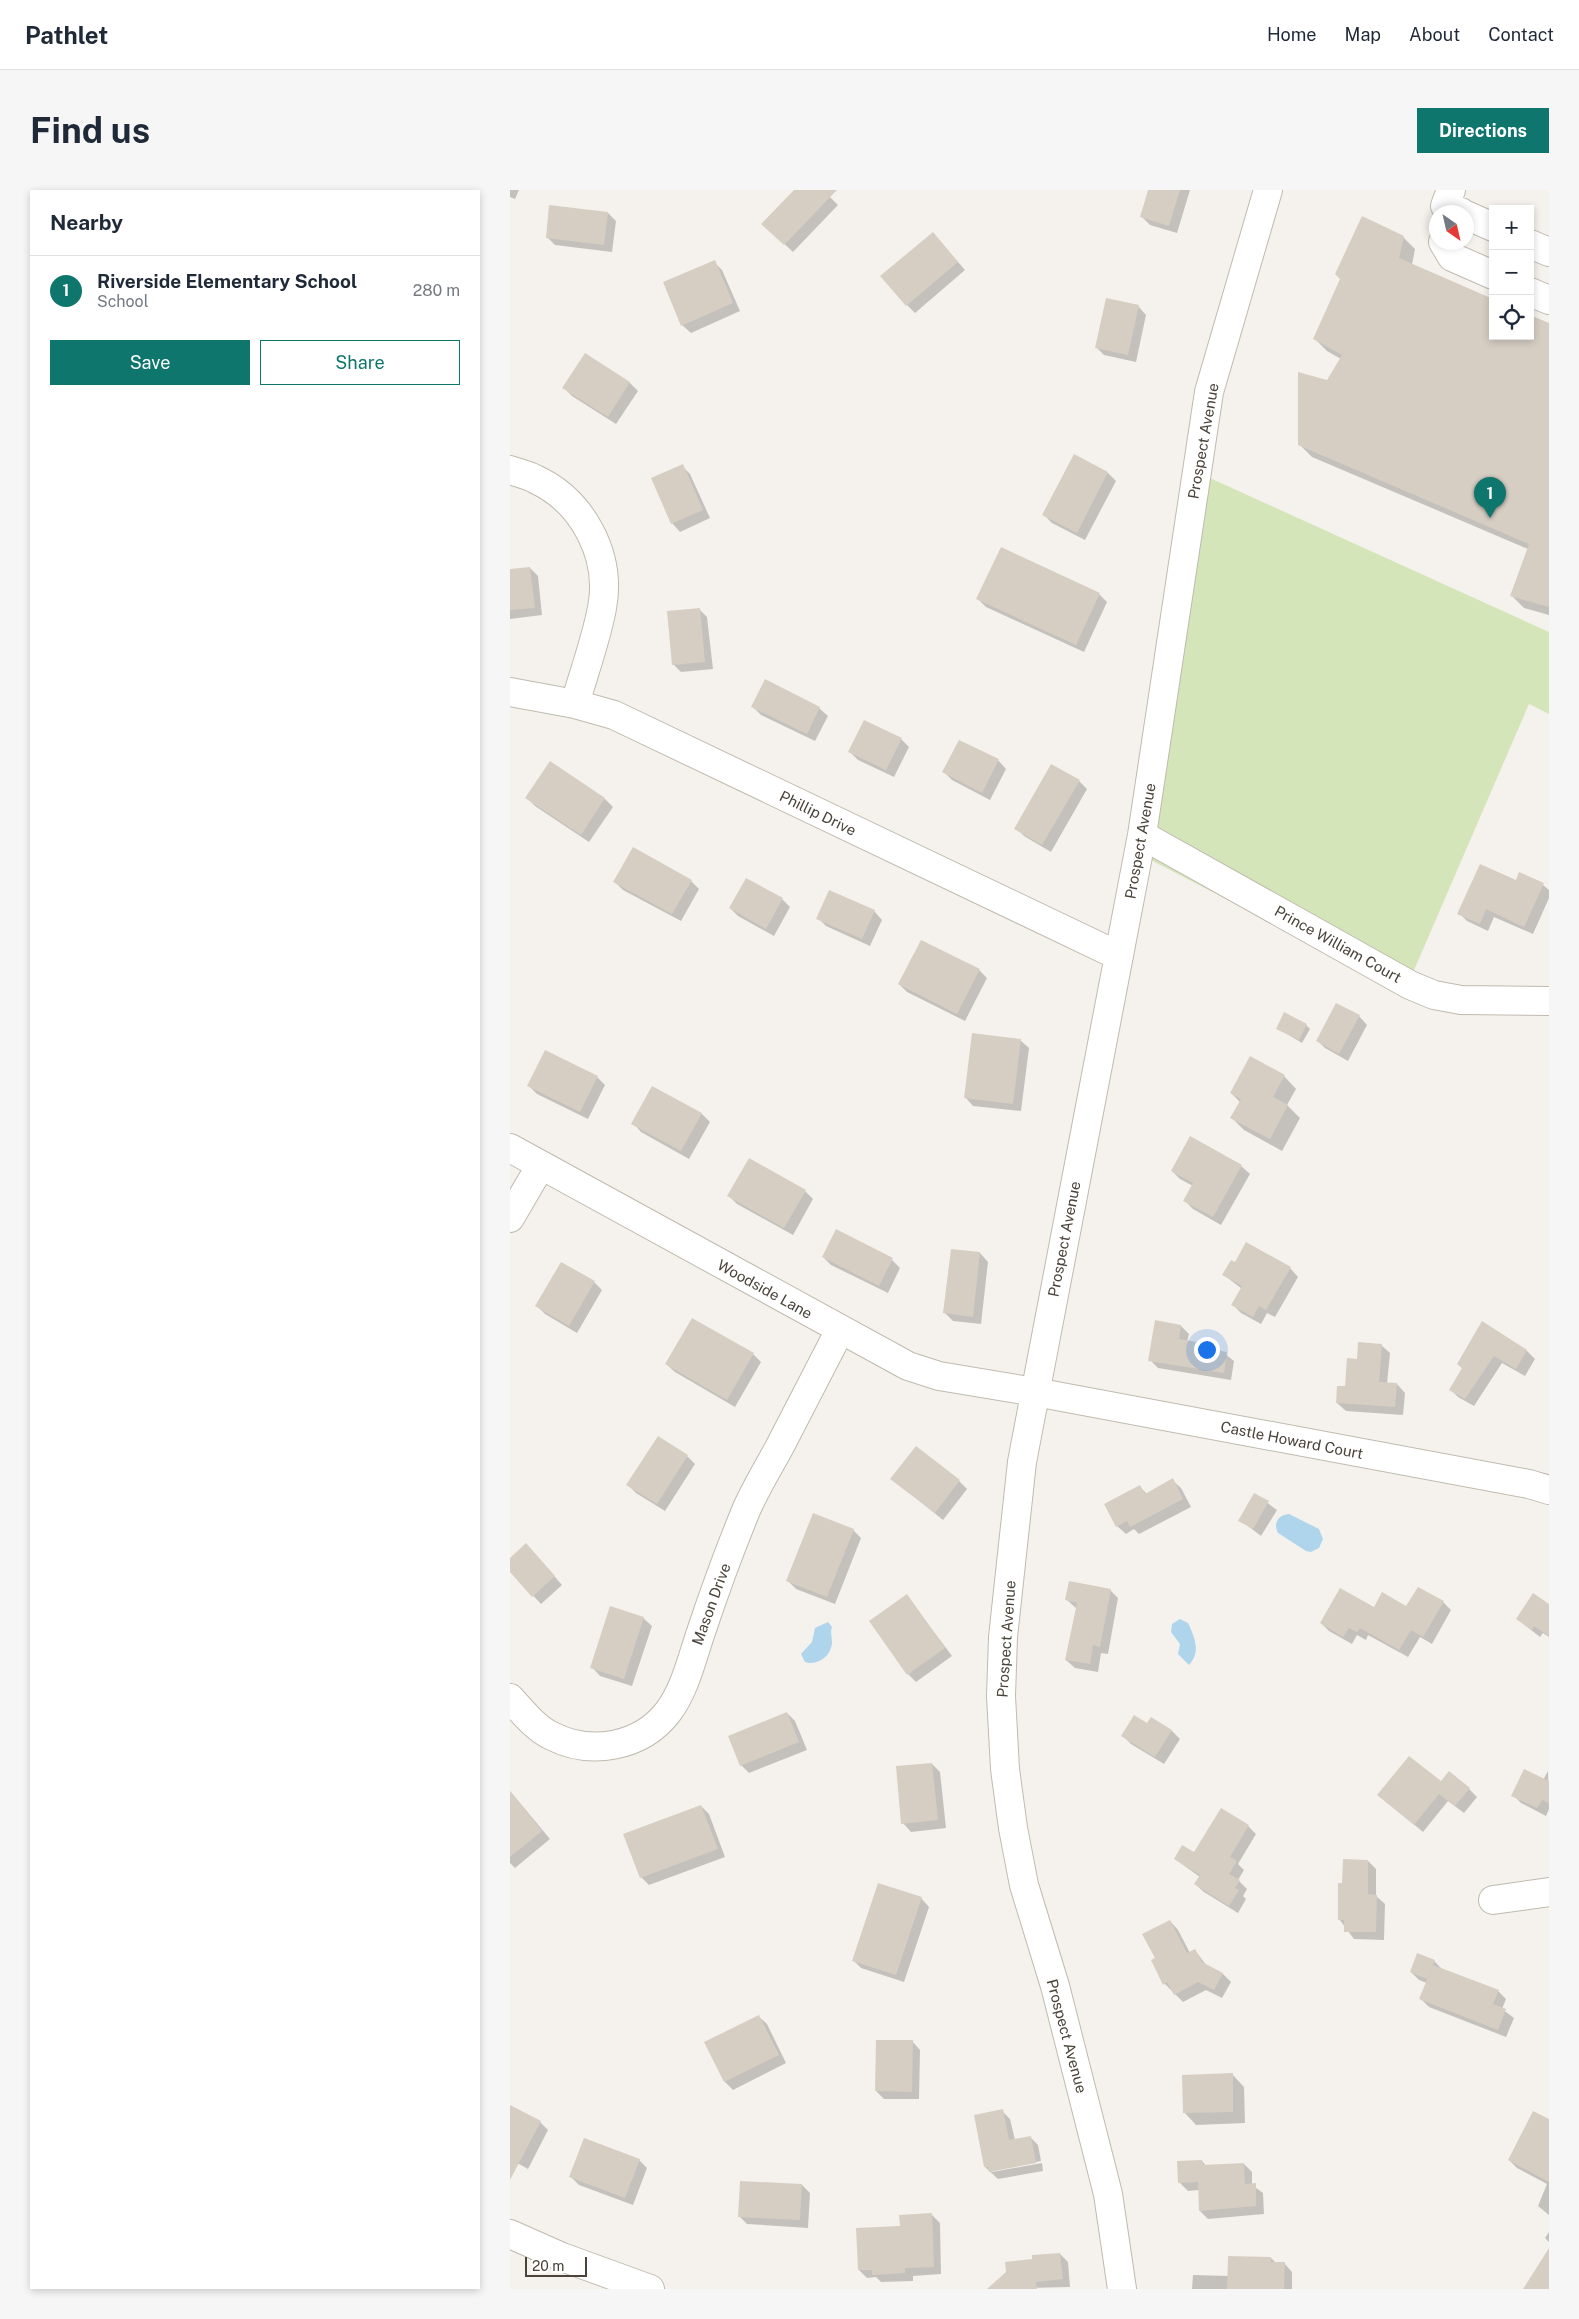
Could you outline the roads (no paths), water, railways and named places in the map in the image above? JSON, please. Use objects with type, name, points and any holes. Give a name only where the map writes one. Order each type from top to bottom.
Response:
[{"type":"street","name":"Prospect Avenue","points":[[1122,2289],[1108,2194],[1055,1986],[1024,1885],[1013,1828],[1005,1770],[1001,1696],[1003,1637],[1022,1462],[1142,835],[1210,392],[1268,190]]},
{"type":"street","points":[[1474,222],[1489,226]]},
{"type":"street","points":[[1534,246],[1549,252]]},
{"type":"street","points":[[1448,250],[1452,257],[1489,273]]},
{"type":"street","points":[[1534,294],[1549,300]]},
{"type":"street","points":[[510,470],[534,478],[564,498],[577,511],[592,533],[601,558],[604,583],[602,608],[575,704]]},
{"type":"street","name":"Phillip Drive","points":[[510,692],[575,704],[614,715],[1119,956]]},
{"type":"street","name":"Prince William Court","points":[[1142,835],[1410,985],[1434,995],[1460,1000],[1549,1001]]},
{"type":"street","name":"Woodside Lane","points":[[510,1148],[908,1366],[939,1376],[1035,1392]]},
{"type":"street","points":[[510,1218],[541,1165]]},
{"type":"street","name":"Mason Drive","points":[[510,1698],[534,1724],[551,1736],[572,1744],[594,1747],[615,1745],[635,1738],[653,1727],[668,1712],[679,1694],[748,1506],[840,1330]]},
{"type":"street","name":"Castle Howard Court","points":[[1035,1392],[1529,1484],[1549,1490]]},
{"type":"street","points":[[1493,1900],[1549,1892]]},
{"type":"street","points":[[510,2234],[562,2257],[650,2289]]},
{"type":"water","points":[[1289,1514],[1319,1529],[1323,1539],[1319,1548],[1311,1552],[1306,1551],[1278,1533],[1277,1520]]},
{"type":"water","points":[[1180,1619],[1188,1623],[1196,1645],[1195,1655],[1189,1665],[1178,1654],[1180,1644],[1171,1632],[1172,1624]]},
{"type":"water","points":[[828,1622],[832,1627],[832,1643],[829,1652],[823,1659],[815,1663],[805,1662],[801,1654],[812,1642],[815,1628]]},
{"type":"place","name":"Riverside Elementary School","points":[[1490,518]]}]
